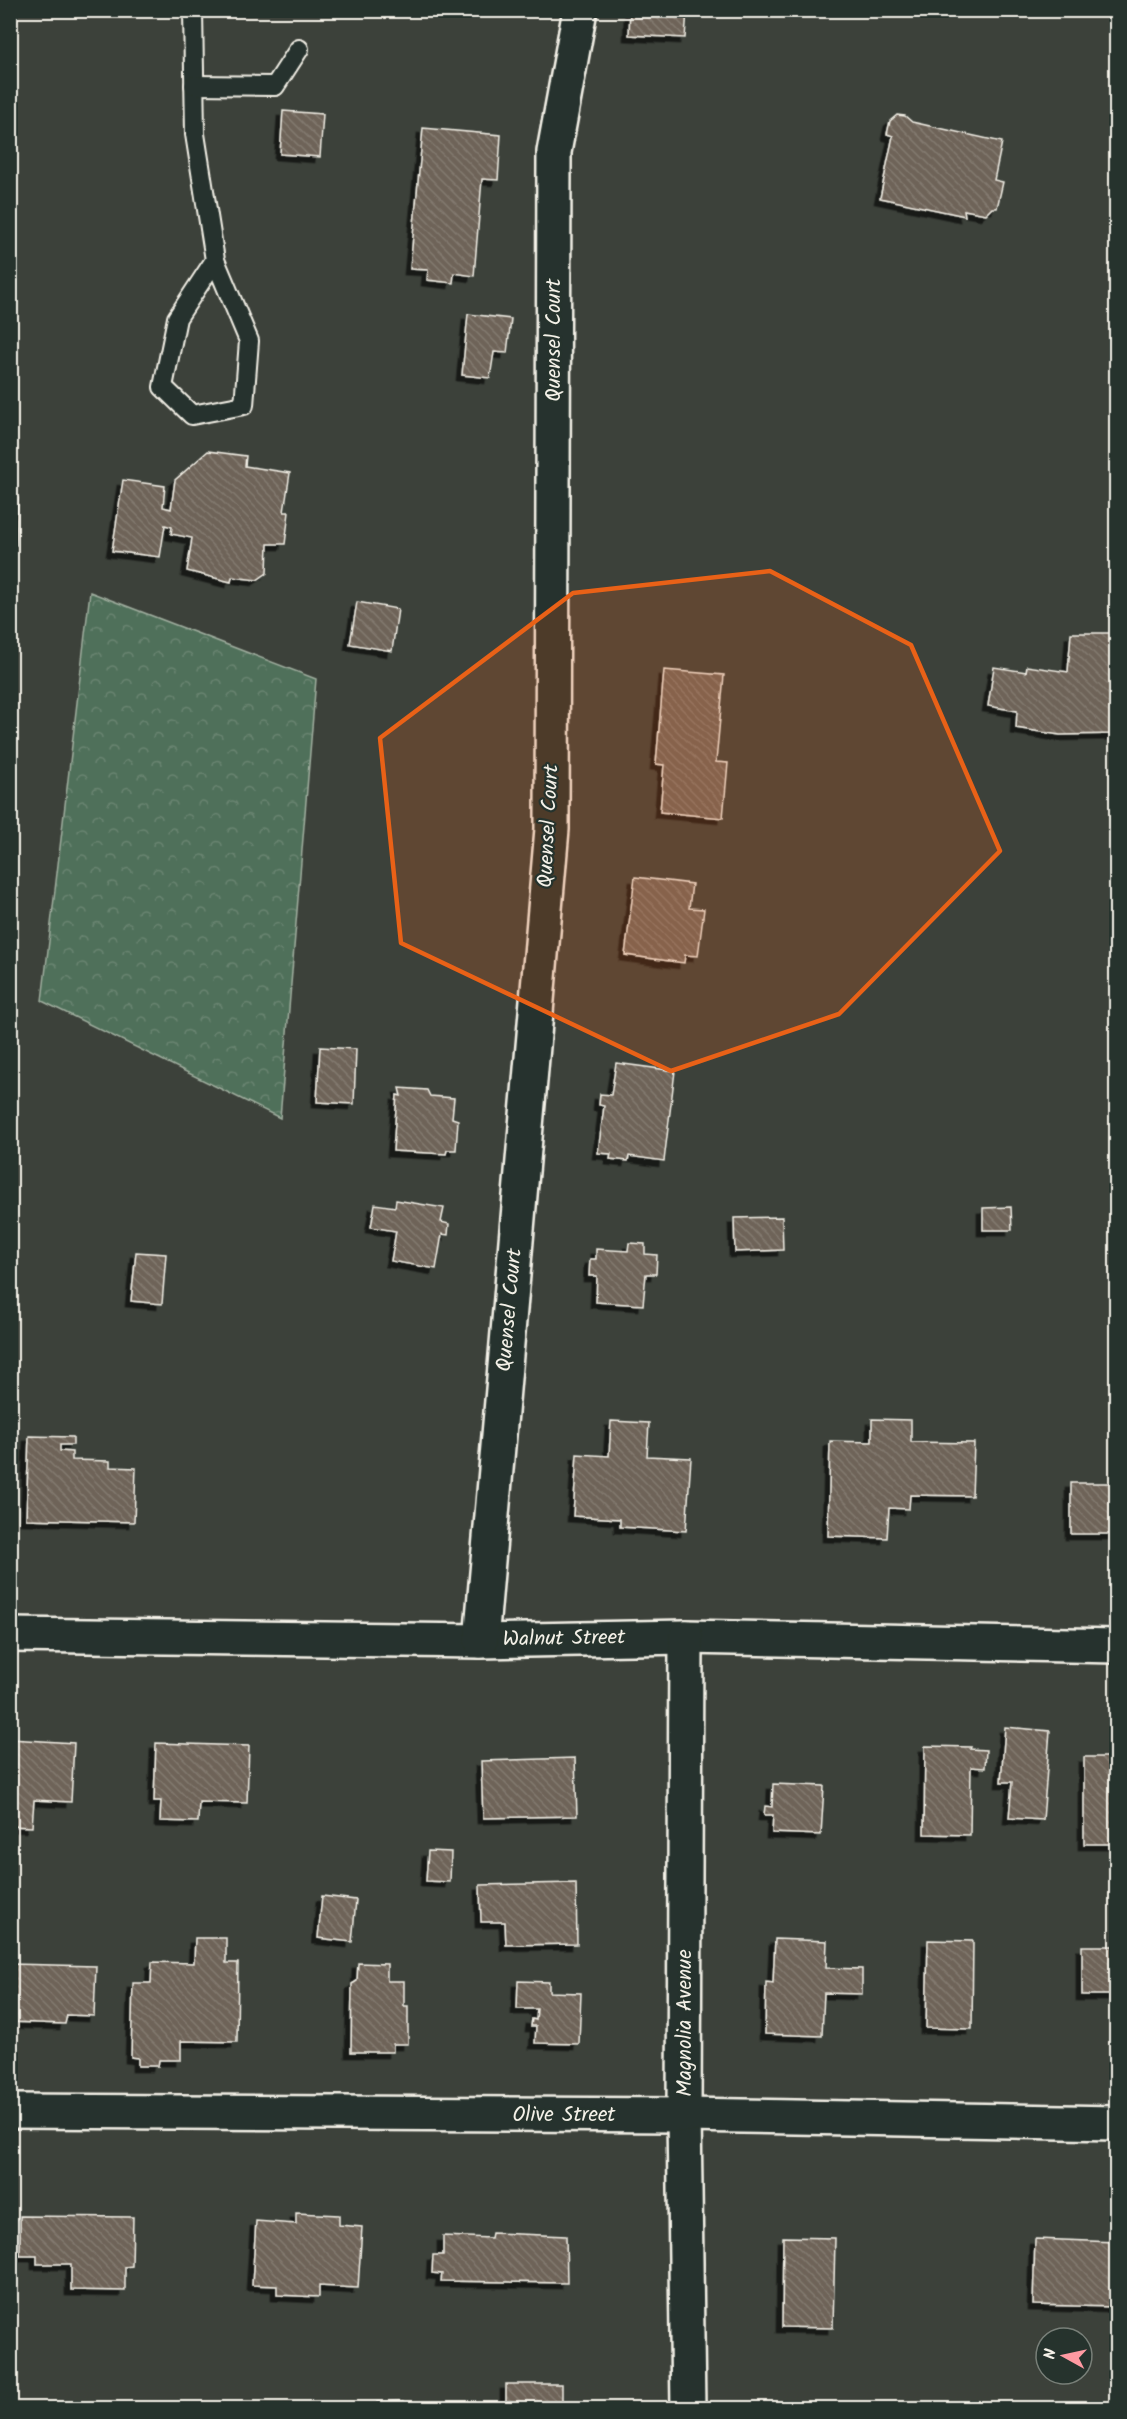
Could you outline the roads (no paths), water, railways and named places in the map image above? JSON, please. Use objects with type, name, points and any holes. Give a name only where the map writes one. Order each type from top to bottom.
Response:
[{"type":"street","name":"Quensel Court","points":[[481,1641],[552,829],[554,152],[580,10]]},
{"type":"street","name":"Walnut Street","points":[[10,1635],[481,1641],[686,1637],[1116,1646]]},
{"type":"street","name":"Magnolia Avenue","points":[[686,1637],[684,2115],[688,2409]]},
{"type":"street","name":"Olive Street","points":[[10,2111],[684,2115],[1116,2124]]},
{"type":"lane","points":[[193,10],[195,134],[215,260],[249,341],[244,405],[192,415],[163,387],[177,318],[215,260]]},
{"type":"lane","points":[[194,85],[275,86],[299,49]]}]
